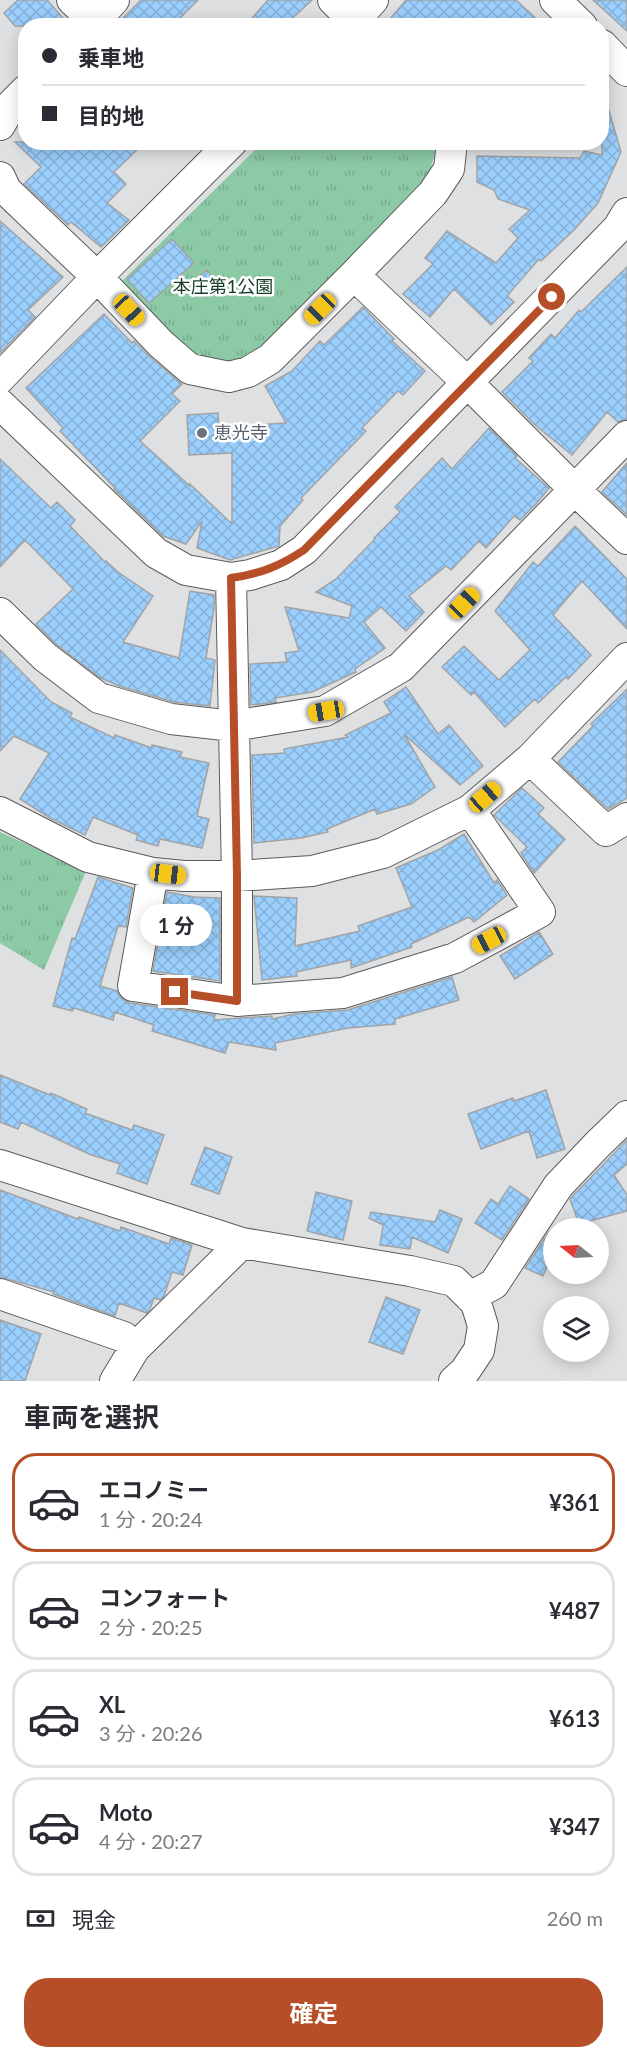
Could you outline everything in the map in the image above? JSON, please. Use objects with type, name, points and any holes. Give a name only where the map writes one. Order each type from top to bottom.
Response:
[{"type":"street","points":[[72,0],[99,15]]},
{"type":"street","points":[[333,0],[359,18]]},
{"type":"street","points":[[555,0],[574,18]]},
{"type":"street","points":[[609,52],[627,71]]},
{"type":"street","points":[[0,125],[18,98]]},
{"type":"street","points":[[0,378],[224,150]]},
{"type":"street","points":[[0,177],[6,190],[97,277],[161,344],[190,369],[229,377],[248,372],[270,359],[354,275],[433,193],[449,169],[451,150]]},
{"type":"street","points":[[0,404],[156,554],[186,570],[231,578],[250,575],[281,565],[304,550],[618,228],[627,213]]},
{"type":"street","points":[[354,275],[627,539]]},
{"type":"street","points":[[0,613],[45,657],[99,698],[171,719],[233,726],[326,711],[401,667],[627,436]]},
{"type":"street","points":[[231,578],[237,1001]]},
{"type":"street","points":[[0,812],[88,857],[153,873],[184,876],[237,876],[312,870],[383,853],[470,810],[530,759],[627,658]]},
{"type":"street","points":[[530,759],[606,831],[627,818]]},
{"type":"street","points":[[153,873],[133,986],[237,1001],[343,993],[455,958],[540,912],[470,810]]},
{"type":"street","points":[[470,1297],[494,1284],[558,1186],[627,1116]]},
{"type":"street","points":[[0,1165],[242,1244],[410,1271],[454,1281],[476,1303],[483,1326],[479,1350],[465,1371],[454,1381]]},
{"type":"street","points":[[115,1381],[135,1348],[242,1244]]},
{"type":"street","points":[[0,1294],[124,1337],[135,1348]]},
{"type":"green space","name":"本庄第1公園","points":[[255,150],[436,150],[427,180],[256,360],[197,363],[119,284]]},
{"type":"green space","points":[[0,832],[86,871],[44,970],[0,943]]},
{"type":"building","points":[[18,0],[47,0],[63,18],[18,18],[18,26],[15,26],[4,13]]},
{"type":"building","points":[[141,0],[198,0],[180,18],[123,18]]},
{"type":"building","points":[[268,0],[312,0],[293,18],[252,18]]},
{"type":"building","points":[[406,0],[516,0],[535,18],[391,18]]},
{"type":"building","points":[[593,0],[627,0],[627,31]]},
{"type":"building","points":[[609,111],[621,152],[598,203],[574,230],[541,261],[539,259],[507,296],[514,302],[491,325],[454,289],[430,317],[403,294],[433,264],[425,258],[447,231],[496,263],[518,238],[509,229],[530,210],[498,199],[494,190],[477,182],[477,156],[580,158],[584,151],[602,155],[602,150],[609,150]]},
{"type":"building","points":[[23,150],[137,150],[114,172],[126,184],[107,203],[129,220],[101,247],[71,222],[68,225],[24,184],[41,167]]},
{"type":"building","points":[[0,221],[63,277],[28,310],[35,317],[0,353]]},
{"type":"building","points":[[172,239],[194,263],[149,303],[127,279]]},
{"type":"building","points":[[627,267],[627,419],[618,422],[607,412],[572,455],[535,425],[502,392],[533,361],[529,358],[551,334],[555,338],[579,310],[581,312]]},
{"type":"building","points":[[207,270],[220,286],[206,298],[192,282]]},
{"type":"building","points":[[363,307],[394,339],[392,341],[425,371],[403,395],[398,391],[362,428],[366,431],[301,498],[303,500],[280,526],[279,546],[230,560],[197,548],[202,521],[186,544],[163,536],[114,489],[60,431],[63,428],[26,388],[104,314],[132,343],[134,341],[182,384],[172,394],[180,401],[140,441],[232,524],[232,453],[189,455],[187,415],[218,413],[219,427],[286,423],[265,386],[292,371],[320,341],[324,345]]},
{"type":"building","points":[[489,428],[517,456],[515,458],[549,488],[536,504],[520,520],[514,516],[486,548],[479,541],[451,570],[446,566],[409,596],[424,612],[406,631],[381,607],[364,622],[385,648],[355,669],[356,672],[312,692],[275,698],[276,702],[251,705],[250,664],[287,662],[285,653],[299,651],[285,607],[349,618],[352,606],[316,592],[336,579],[375,539],[400,512],[395,507],[442,458],[452,469]]},
{"type":"building","points":[[0,459],[51,508],[57,502],[75,520],[70,526],[105,562],[153,596],[123,642],[179,658],[190,591],[214,595],[206,658],[215,660],[210,706],[174,702],[119,686],[99,677],[56,644],[36,624],[73,589],[25,540],[0,567]]},
{"type":"building","points":[[627,463],[627,515],[602,492]]},
{"type":"building","points":[[575,526],[627,579],[627,629],[582,581],[553,615],[591,655],[568,679],[566,677],[538,703],[535,699],[505,727],[474,692],[471,695],[442,667],[464,646],[499,680],[530,650],[495,611],[533,562],[538,566]]},
{"type":"building","points":[[0,650],[51,702],[72,713],[70,717],[114,738],[115,735],[152,748],[152,745],[182,752],[180,757],[209,763],[197,816],[209,819],[202,848],[160,839],[158,846],[136,840],[138,835],[93,817],[85,835],[50,818],[20,799],[49,753],[14,736],[0,751]]},
{"type":"building","points":[[406,687],[438,734],[449,725],[483,766],[460,785],[404,734],[435,787],[411,804],[377,814],[375,809],[327,829],[328,832],[301,838],[254,843],[252,755],[285,753],[284,749],[348,737],[345,735],[391,713],[384,702]]},
{"type":"building","points":[[627,689],[627,798],[608,809],[558,762],[593,726],[591,724]]},
{"type":"building","points":[[522,788],[544,808],[538,814],[565,839],[534,873],[521,853],[527,847],[494,815]]},
{"type":"building","points":[[464,834],[494,883],[497,880],[507,895],[474,922],[469,917],[411,944],[412,947],[351,968],[351,960],[296,972],[297,976],[262,980],[254,896],[297,898],[295,946],[360,931],[358,926],[412,907],[396,868],[438,850]]},
{"type":"building","points":[[98,877],[133,888],[126,927],[118,926],[100,986],[117,991],[122,999],[130,1003],[215,1015],[214,1020],[272,1016],[272,1019],[294,1014],[348,1010],[452,977],[459,1000],[395,1019],[395,1024],[348,1028],[275,1043],[276,1050],[229,1042],[225,1053],[152,1031],[154,1025],[115,1012],[113,1020],[74,1008],[72,1011],[53,1006],[72,938],[75,939]]},
{"type":"building","points":[[167,892],[194,897],[220,898],[220,981],[153,971]]},
{"type":"building","points":[[539,932],[553,954],[515,979],[500,956]]},
{"type":"building","points":[[0,1075],[87,1109],[85,1113],[132,1130],[134,1125],[164,1135],[147,1184],[117,1173],[120,1164],[89,1154],[21,1122],[18,1129],[0,1122]]},
{"type":"building","points":[[546,1090],[565,1149],[537,1158],[529,1131],[481,1149],[468,1114],[513,1098],[514,1101]]},
{"type":"building","points":[[627,1140],[627,1164],[614,1175],[627,1195],[627,1211],[601,1218],[577,1218],[570,1199]]},
{"type":"building","points":[[205,1147],[232,1157],[219,1194],[191,1184]]},
{"type":"building","points":[[510,1186],[529,1199],[502,1240],[475,1223],[491,1199],[498,1204]]},
{"type":"building","points":[[0,1190],[78,1219],[79,1217],[120,1231],[121,1227],[169,1244],[171,1238],[192,1245],[183,1275],[172,1272],[164,1296],[160,1300],[154,1298],[147,1313],[119,1303],[115,1316],[53,1294],[54,1292],[0,1277]]},
{"type":"building","points":[[316,1192],[352,1201],[343,1240],[307,1231]]},
{"type":"building","points":[[440,1210],[462,1219],[448,1253],[412,1237],[410,1249],[380,1245],[383,1225],[369,1218],[371,1212],[435,1222]]},
{"type":"building","points":[[543,1241],[543,1276],[525,1268]]},
{"type":"building","points":[[386,1297],[420,1310],[403,1354],[369,1342]]},
{"type":"building","points":[[0,1320],[41,1334],[25,1381],[0,1381]]},
{"type":"place","name":"恵光寺","points":[[202,433]]},
{"type":"route","points":[[175,992],[237,1001],[231,578],[250,575],[281,565],[304,550],[552,297]]}]
